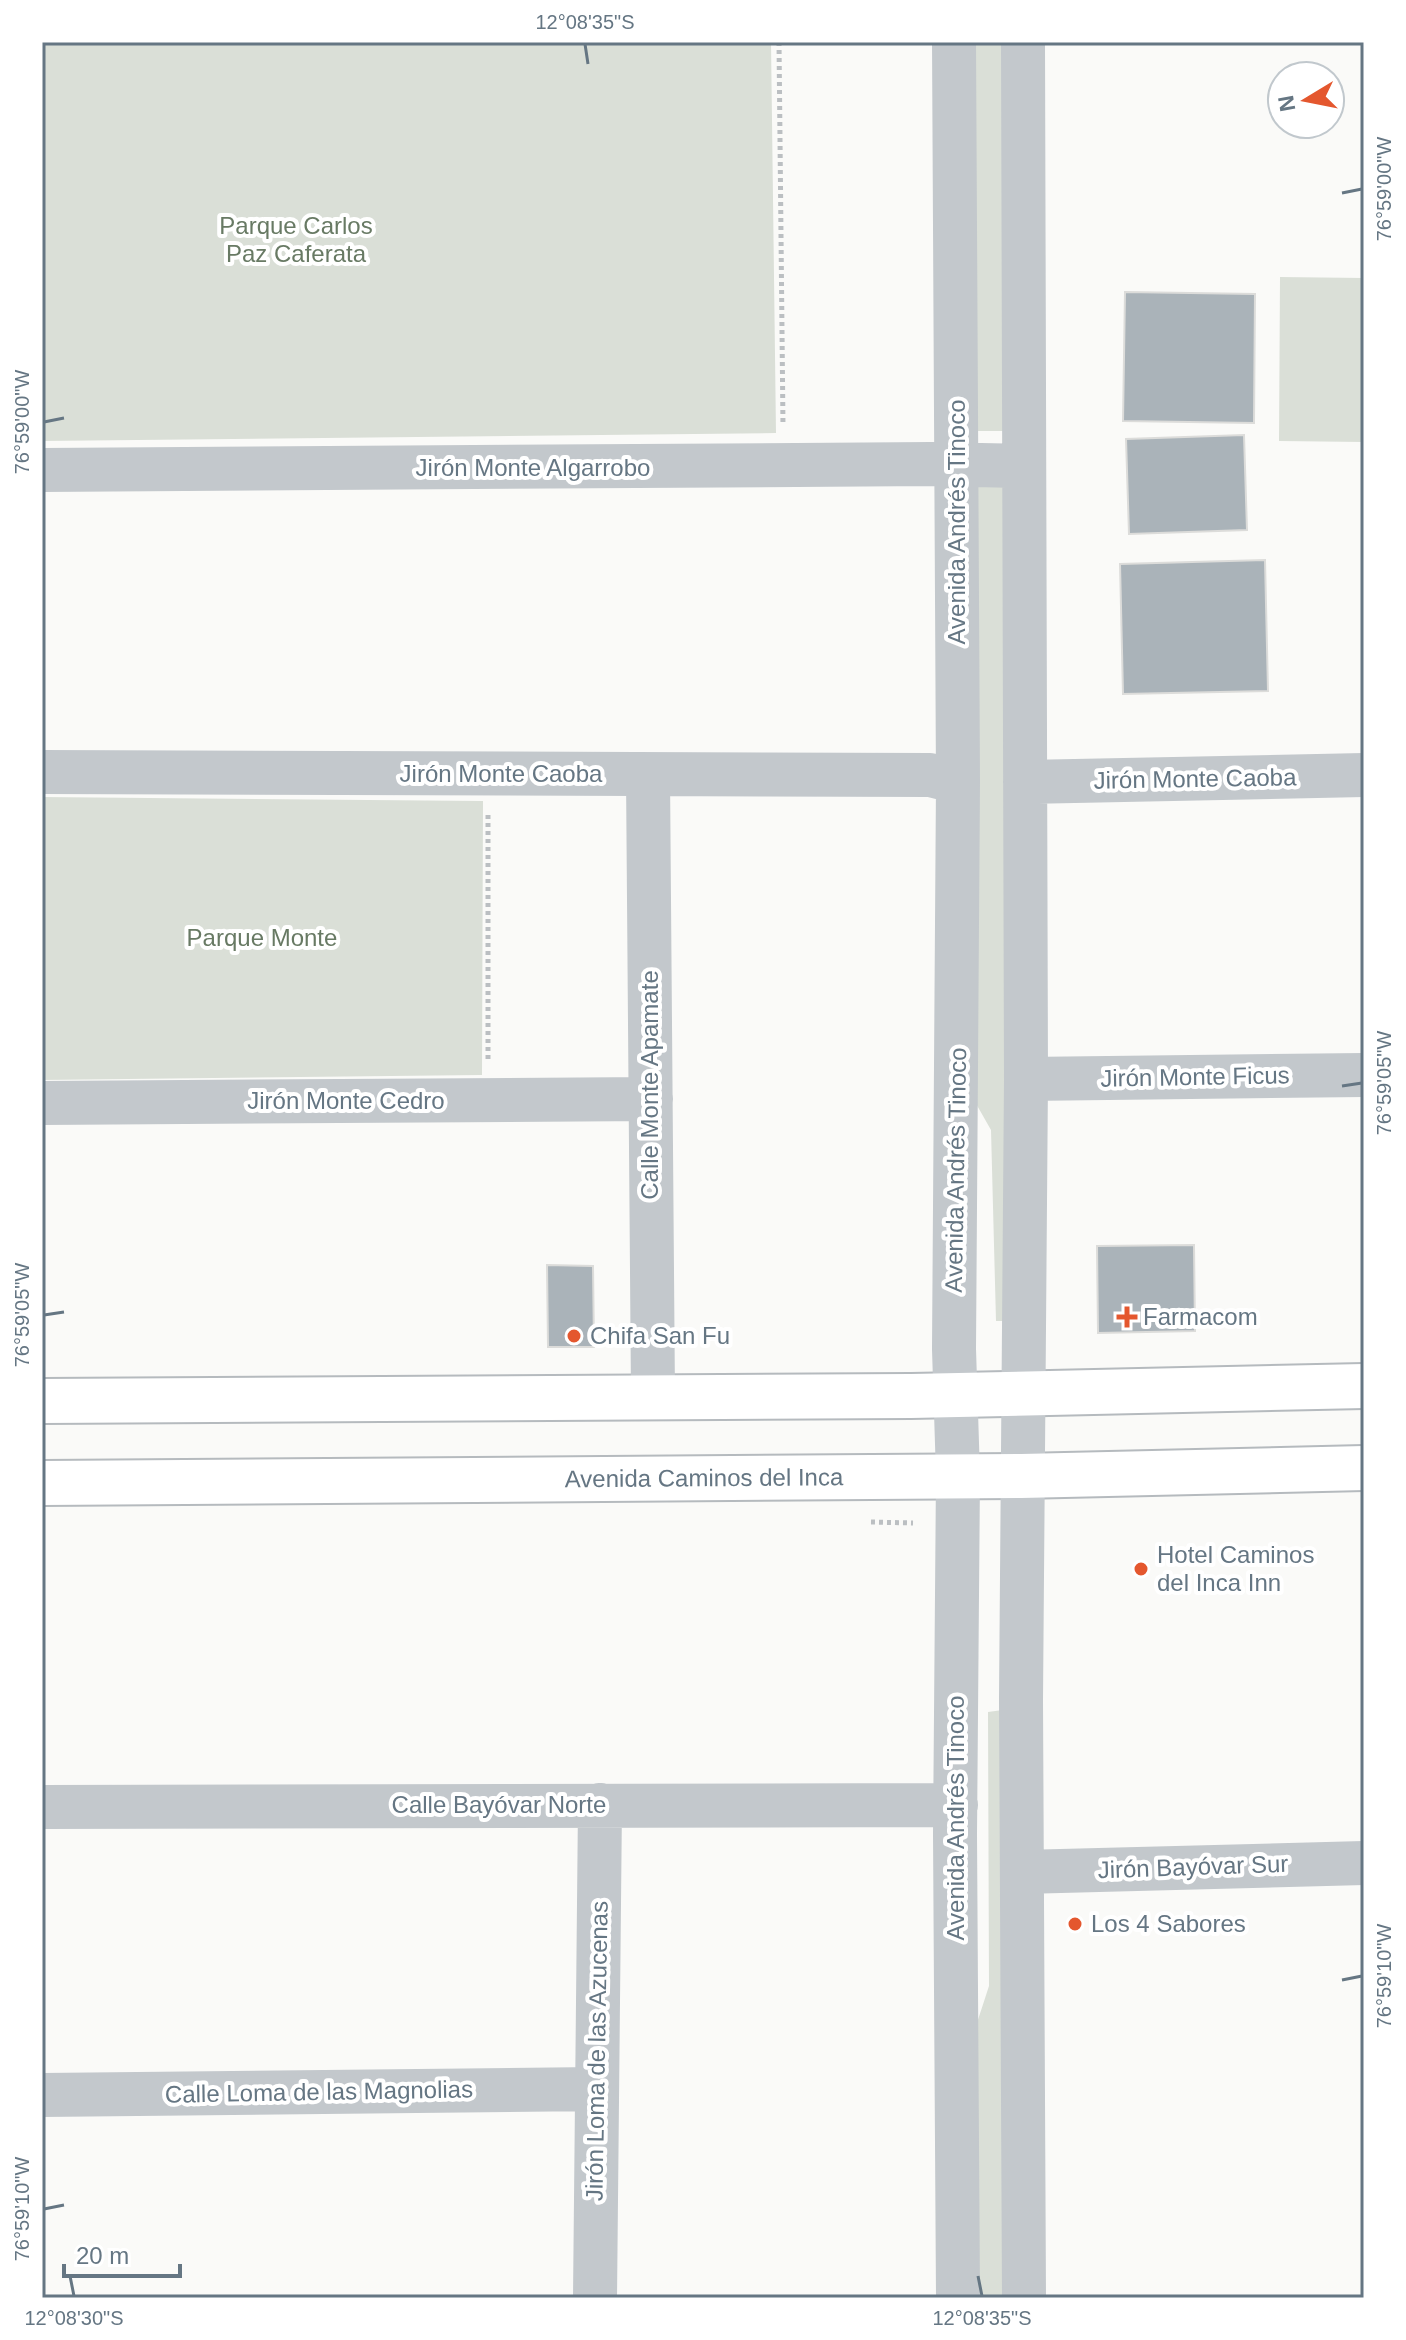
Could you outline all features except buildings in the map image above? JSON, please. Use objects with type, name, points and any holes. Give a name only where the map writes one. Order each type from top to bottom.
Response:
[{"type":"main road","points":[[42,1401],[956,1395],[1364,1386]]},
{"type":"main road","name":"Avenida Caminos del Inca","points":[[42,1483],[1021,1476],[1364,1468]]},
{"type":"street","name":"Avenida Andrés Tinoco","points":[[954,42],[958,782],[954,1349],[958,1475],[958,2298]]},
{"type":"street","points":[[1023,42],[1026,1079],[1021,1476],[1024,2298]]},
{"type":"street","name":"Jirón Monte Algarrobo","points":[[42,470],[1024,466]]},
{"type":"street","name":"Jirón Monte Caoba","points":[[42,772],[930,775],[958,782]]},
{"type":"street","name":"Calle Monte Apamate","points":[[648,775],[653,1396]]},
{"type":"street","name":"Jirón Monte Caoba","points":[[1025,782],[1364,775]]},
{"type":"street","name":"Jirón Monte Ficus","points":[[1026,1079],[1364,1075]]},
{"type":"street","name":"Jirón Monte Cedro","points":[[42,1103],[651,1099]]},
{"type":"street","name":"Jirón Loma de las Azucenas","points":[[595,2298],[600,1805]]},
{"type":"street","name":"Calle Bayóvar Norte","points":[[42,1807],[956,1805]]},
{"type":"street","name":"Jirón Bayóvar Sur","points":[[1022,1872],[1364,1863]]},
{"type":"street","name":"Calle Loma de las Magnolias","points":[[42,2095],[597,2089]]},
{"type":"path","points":[[779,42],[784,467]]},
{"type":"path","points":[[487,1100],[489,774]]},
{"type":"green space","name":"Parque Carlos Paz Caferata","points":[[42,42],[771,42],[776,433],[42,441]]},
{"type":"green space","points":[[959,42],[1018,42],[1019,431],[961,431]]},
{"type":"green space","points":[[1280,277],[1364,278],[1364,442],[1279,441]]},
{"type":"green space","points":[[1023,484],[1014,1321],[996,1321],[991,1130],[962,1079],[958,485]]},
{"type":"green space","name":"Parque Monte","points":[[42,797],[483,801],[482,1075],[42,1080]]},
{"type":"green space","points":[[1010,1709],[1014,2298],[975,2298],[974,2032],[989,1986],[988,1712]]},
{"type":"place","name":"Farmacom","points":[[1127,1317]]},
{"type":"place","name":"Chifa San Fu","points":[[574,1336]]},
{"type":"place","name":"Hotel Caminos del Inca Inn","points":[[1141,1569]]},
{"type":"place","name":"Los 4 Sabores","points":[[1075,1924]]}]
